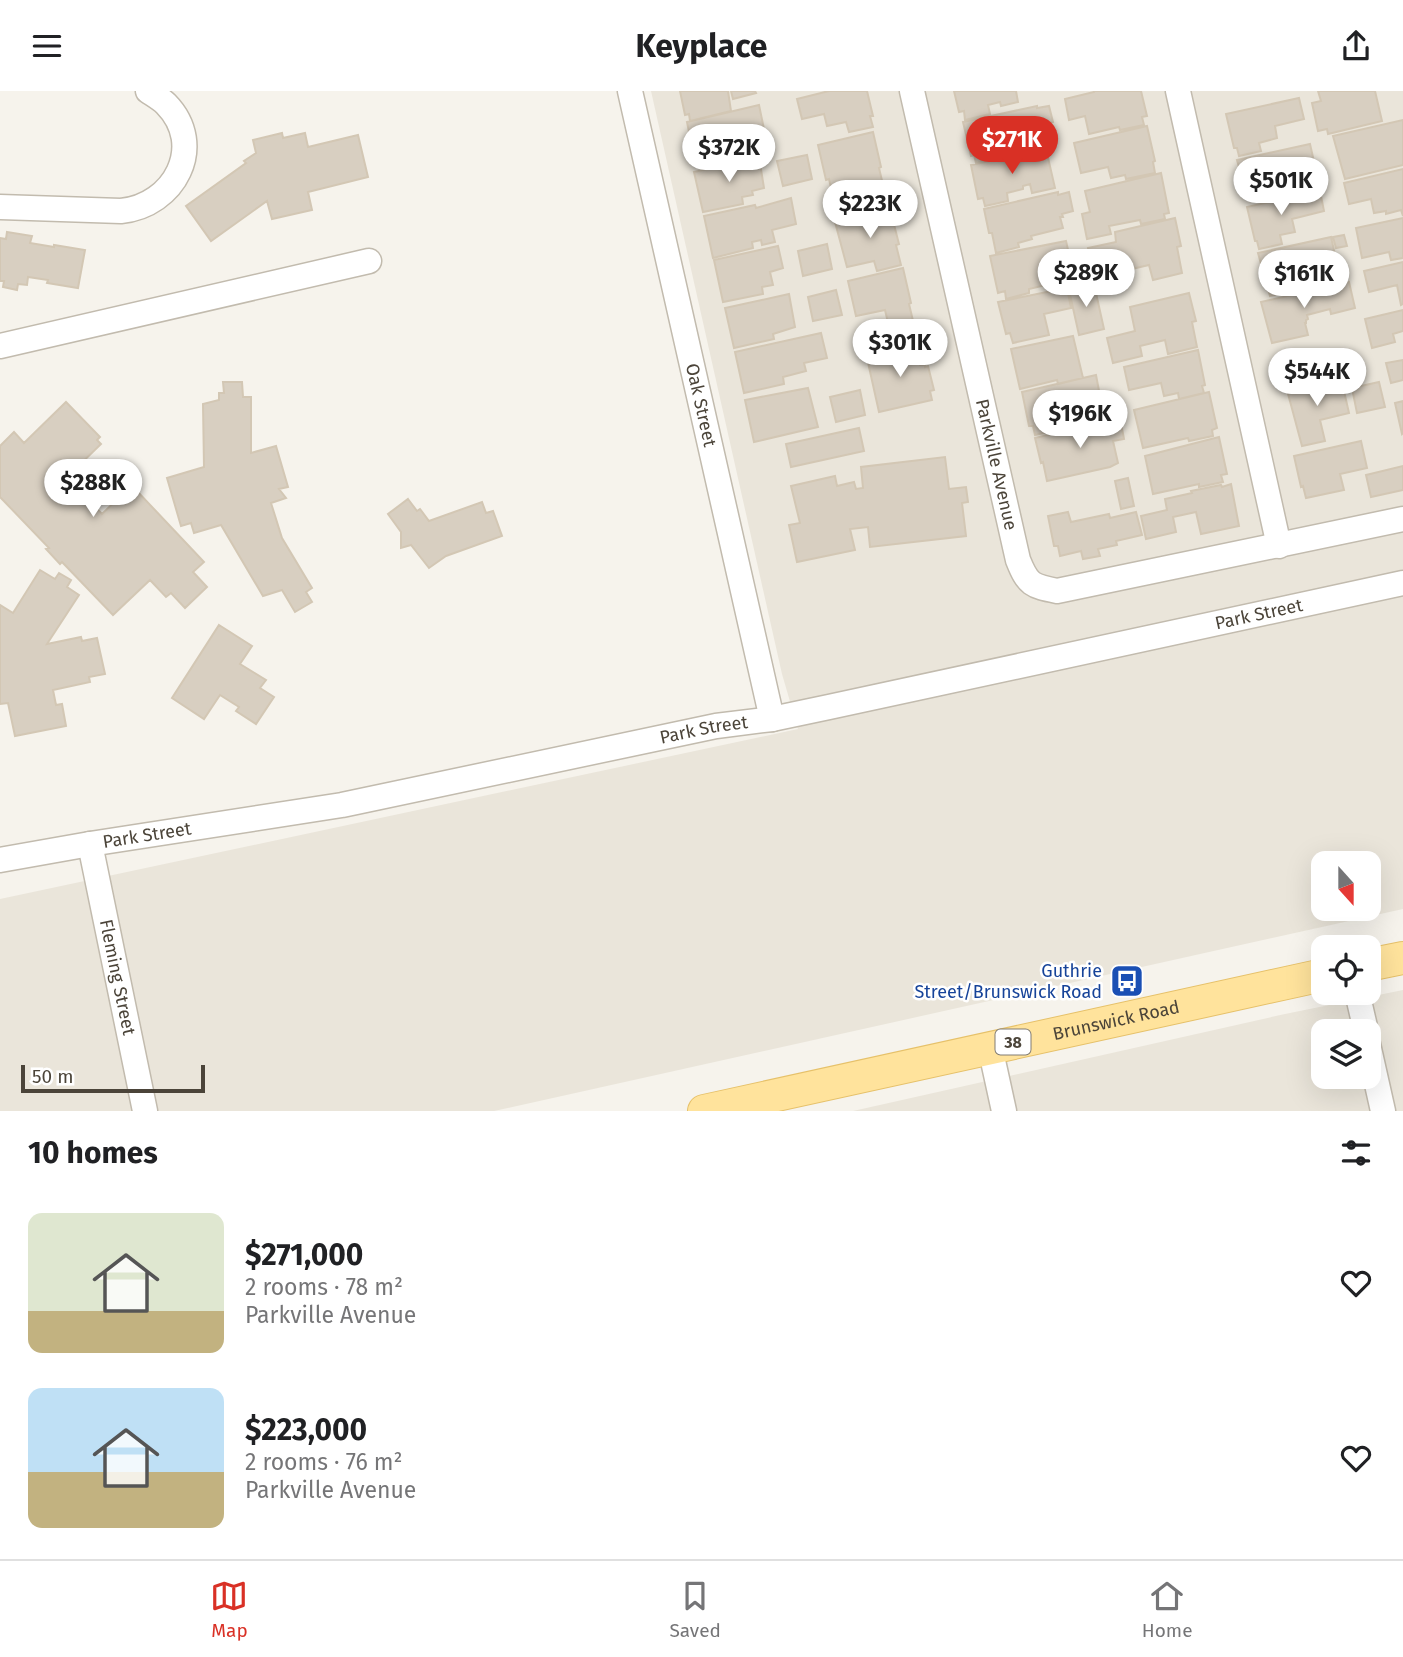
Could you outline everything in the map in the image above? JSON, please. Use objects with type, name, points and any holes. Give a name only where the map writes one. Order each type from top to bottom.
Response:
[{"type":"main road","points":[[1381,962],[1403,958]]},
{"type":"main road","name":"Brunswick Road","points":[[704,1111],[1311,978]]},
{"type":"street","points":[[0,207],[121,211],[134,210],[155,201],[175,181],[184,157],[181,131],[173,114],[165,103],[148,91]]},
{"type":"street","name":"Oak Street","points":[[630,91],[772,719]]},
{"type":"street","name":"Parkville Avenue","points":[[912,91],[1018,560],[1025,577],[1036,587],[1057,591],[1279,546]]},
{"type":"street","points":[[1178,91],[1279,546],[1403,519]]},
{"type":"street","points":[[0,346],[369,261]]},
{"type":"street","name":"Park Street","points":[[0,860],[342,805],[716,726],[772,719],[1403,583]]},
{"type":"street","name":"Fleming Street","points":[[90,844],[145,1111]]},
{"type":"street","points":[[990,1047],[1004,1111]]},
{"type":"street","points":[[1378,1089],[1383,1111]]},
{"type":"shaded area","points":[[651,91],[1403,91],[1403,909],[1381,914],[1381,851],[1311,851],[1311,921],[1349,921],[494,1111],[0,1111],[0,899],[798,729],[782,674]]},
{"type":"shaded area","points":[[1403,990],[1403,1111],[853,1111],[1329,1005],[1381,1005],[1381,994]]},
{"type":"building","points":[[680,91],[728,91],[731,111],[690,121],[689,114],[685,115]]},
{"type":"building","points":[[731,91],[755,91],[756,93],[733,99]]},
{"type":"building","points":[[829,91],[867,91],[873,127],[849,132],[846,122],[827,126],[824,114],[802,119],[797,99]]},
{"type":"building","points":[[954,91],[1016,91],[1018,102],[1001,106],[1000,102],[988,105],[990,114],[965,120],[964,111],[959,112]]},
{"type":"building","points":[[1094,91],[1141,91],[1147,116],[1142,117],[1144,125],[1089,134],[1085,116],[1069,120],[1065,99]]},
{"type":"building","points":[[1318,91],[1375,91],[1382,121],[1328,134],[1327,129],[1318,131],[1312,103],[1321,101]]},
{"type":"building","points":[[1299,98],[1304,119],[1275,126],[1277,138],[1259,143],[1261,151],[1239,156],[1237,148],[1234,148],[1226,114]]},
{"type":"building","points":[[759,105],[765,134],[733,142],[736,153],[699,165],[698,156],[694,157],[687,122]]},
{"type":"building","points":[[1037,106],[1049,106],[1053,122],[1041,125],[1041,134],[1015,140],[1018,154],[976,163],[974,155],[971,156],[963,122]]},
{"type":"building","points":[[1403,120],[1403,165],[1345,179],[1333,136]]},
{"type":"building","points":[[1147,126],[1155,173],[1126,179],[1125,175],[1111,178],[1108,167],[1081,173],[1074,143]]},
{"type":"building","points":[[873,132],[884,189],[834,201],[818,145]]},
{"type":"building","points":[[282,133],[283,138],[305,133],[308,147],[358,135],[368,177],[308,192],[312,210],[272,219],[267,201],[211,241],[186,206],[246,163],[244,161],[256,153],[253,140]]},
{"type":"building","points":[[1310,144],[1315,166],[1293,171],[1296,185],[1247,196],[1237,160]]},
{"type":"building","points":[[1046,149],[1055,188],[1032,193],[1030,184],[1023,186],[1023,189],[1007,193],[1008,201],[985,206],[983,198],[978,199],[971,165]]},
{"type":"building","points":[[807,155],[812,179],[783,186],[777,161]]},
{"type":"building","points":[[759,157],[764,188],[752,191],[753,195],[742,197],[743,204],[703,212],[694,172]]},
{"type":"building","points":[[1403,169],[1403,216],[1401,210],[1386,214],[1386,211],[1374,213],[1371,199],[1349,204],[1344,183]]},
{"type":"building","points":[[1161,173],[1169,213],[1164,214],[1165,219],[1141,224],[1140,220],[1109,226],[1111,234],[1087,239],[1082,214],[1090,212],[1085,191]]},
{"type":"building","points":[[1320,191],[1324,211],[1292,219],[1295,232],[1280,235],[1282,244],[1259,249],[1247,207]]},
{"type":"building","points":[[1058,192],[1058,195],[1069,192],[1073,211],[1060,217],[1063,228],[1031,236],[1032,239],[1018,243],[1019,247],[996,253],[984,209]]},
{"type":"building","points":[[791,198],[796,224],[772,230],[775,242],[762,245],[761,240],[752,242],[753,248],[713,258],[704,216],[755,205],[756,208]]},
{"type":"building","points":[[890,209],[901,265],[877,271],[874,261],[847,267],[835,222]]},
{"type":"building","points":[[1175,218],[1181,246],[1177,247],[1182,273],[1153,280],[1149,265],[1123,271],[1122,267],[1094,273],[1088,248],[1116,242],[1115,232]]},
{"type":"building","points":[[1403,218],[1403,258],[1391,260],[1389,252],[1362,258],[1356,228]]},
{"type":"building","points":[[7,232],[32,236],[30,243],[85,250],[78,288],[28,277],[27,285],[18,284],[17,290],[3,287],[4,281],[0,281],[0,238],[6,239]]},
{"type":"building","points":[[1344,235],[1347,246],[1336,248],[1333,237]]},
{"type":"building","points":[[1331,237],[1336,259],[1331,260],[1333,268],[1315,272],[1316,278],[1304,280],[1305,284],[1292,287],[1293,291],[1270,296],[1258,253]]},
{"type":"building","points":[[1066,241],[1071,263],[1054,266],[1058,282],[1029,289],[1029,293],[1006,299],[1005,291],[998,293],[990,256]]},
{"type":"building","points":[[827,244],[832,269],[803,276],[798,251]]},
{"type":"building","points":[[778,246],[783,268],[770,272],[773,285],[762,287],[763,294],[723,302],[714,260]]},
{"type":"building","points":[[1403,262],[1403,304],[1401,305],[1397,285],[1369,292],[1364,271]]},
{"type":"building","points":[[903,268],[914,325],[890,331],[885,310],[856,316],[848,281]]},
{"type":"building","points":[[1349,282],[1355,308],[1331,314],[1330,309],[1307,315],[1305,323],[1308,335],[1272,343],[1261,302]]},
{"type":"building","points":[[1094,284],[1104,329],[1079,335],[1069,290]]},
{"type":"building","points":[[1067,288],[1071,308],[1044,314],[1049,335],[1013,343],[1010,333],[1006,334],[998,302]]},
{"type":"building","points":[[836,290],[842,315],[813,321],[808,297]]},
{"type":"building","points":[[1189,293],[1196,321],[1192,322],[1197,347],[1168,354],[1165,340],[1140,346],[1142,356],[1113,363],[1107,338],[1135,331],[1130,307]]},
{"type":"building","points":[[789,294],[795,327],[773,334],[774,339],[734,348],[725,308]]},
{"type":"building","points":[[1403,310],[1403,331],[1393,334],[1395,342],[1372,348],[1365,319]]},
{"type":"building","points":[[821,333],[827,358],[804,363],[806,371],[783,377],[784,384],[744,393],[735,352]]},
{"type":"building","points":[[1073,336],[1083,378],[1058,384],[1057,380],[1020,389],[1011,349]]},
{"type":"building","points":[[916,344],[920,365],[928,366],[934,390],[930,391],[932,400],[879,412],[867,358]]},
{"type":"building","points":[[1198,350],[1204,393],[1179,399],[1178,393],[1164,396],[1161,383],[1129,390],[1124,367]]},
{"type":"building","points":[[1403,360],[1403,380],[1391,383],[1386,363]]},
{"type":"building","points":[[1096,375],[1099,405],[1073,411],[1074,416],[1056,420],[1058,430],[1035,435],[1033,426],[1029,426],[1022,392]]},
{"type":"building","points":[[1341,378],[1349,413],[1320,420],[1325,441],[1302,446],[1287,390]]},
{"type":"building","points":[[223,382],[242,382],[243,397],[251,397],[251,453],[276,446],[288,487],[279,489],[286,498],[271,503],[282,538],[312,588],[306,592],[312,602],[295,612],[282,590],[263,596],[221,525],[194,533],[191,523],[181,526],[167,478],[204,467],[203,404],[219,400],[219,393],[224,393]]},
{"type":"building","points":[[1379,382],[1385,407],[1357,413],[1352,388]]},
{"type":"building","points":[[808,388],[818,427],[754,442],[745,400]]},
{"type":"building","points":[[860,390],[865,415],[836,422],[830,397]]},
{"type":"building","points":[[1209,392],[1217,428],[1212,430],[1213,436],[1189,441],[1188,438],[1143,448],[1134,410]]},
{"type":"building","points":[[1403,401],[1403,433],[1402,434],[1395,403]]},
{"type":"building","points":[[66,402],[100,437],[97,440],[101,444],[67,477],[102,514],[129,488],[134,493],[137,491],[204,562],[193,572],[207,587],[185,608],[171,593],[166,597],[150,580],[113,615],[62,562],[60,564],[46,549],[49,548],[0,497],[0,446],[14,432],[24,443]]},
{"type":"building","points":[[1120,418],[1124,439],[1113,441],[1118,463],[1047,481],[1035,438]]},
{"type":"building","points":[[859,428],[864,451],[791,467],[786,444]]},
{"type":"building","points":[[1219,437],[1227,474],[1221,475],[1223,482],[1153,494],[1145,456]]},
{"type":"building","points":[[1361,441],[1367,468],[1340,474],[1344,490],[1306,498],[1294,456]]},
{"type":"building","points":[[945,457],[949,489],[966,487],[968,502],[962,503],[966,536],[870,547],[868,527],[850,529],[855,550],[797,562],[789,525],[800,523],[791,486],[835,476],[837,486],[854,482],[856,489],[863,488],[861,467]]},
{"type":"building","points":[[1403,466],[1403,490],[1371,497],[1366,475]]},
{"type":"building","points":[[1128,478],[1134,506],[1121,509],[1115,481]]},
{"type":"building","points":[[1231,484],[1239,526],[1201,534],[1196,512],[1173,517],[1176,532],[1146,539],[1141,516],[1167,510],[1165,499]]},
{"type":"building","points":[[408,499],[429,521],[482,502],[486,513],[493,511],[502,536],[446,556],[429,568],[411,545],[401,548],[401,532],[388,514]]},
{"type":"building","points":[[1068,512],[1071,522],[1109,514],[1110,518],[1136,512],[1142,535],[1116,541],[1117,545],[1098,549],[1100,556],[1083,559],[1081,551],[1060,556],[1058,546],[1054,546],[1048,516]]},
{"type":"building","points":[[40,570],[55,579],[59,573],[71,580],[67,587],[79,595],[47,644],[81,637],[82,641],[97,638],[105,674],[89,677],[90,682],[53,690],[56,705],[62,704],[66,726],[15,736],[8,703],[0,704],[0,605],[13,613]]},
{"type":"building","points":[[219,625],[252,646],[240,664],[266,680],[260,688],[274,697],[256,724],[236,711],[239,707],[220,695],[204,719],[172,698]]},
{"type":"place","name":"Guthrie Street/Brunswick Road","points":[[1127,981]]}]
